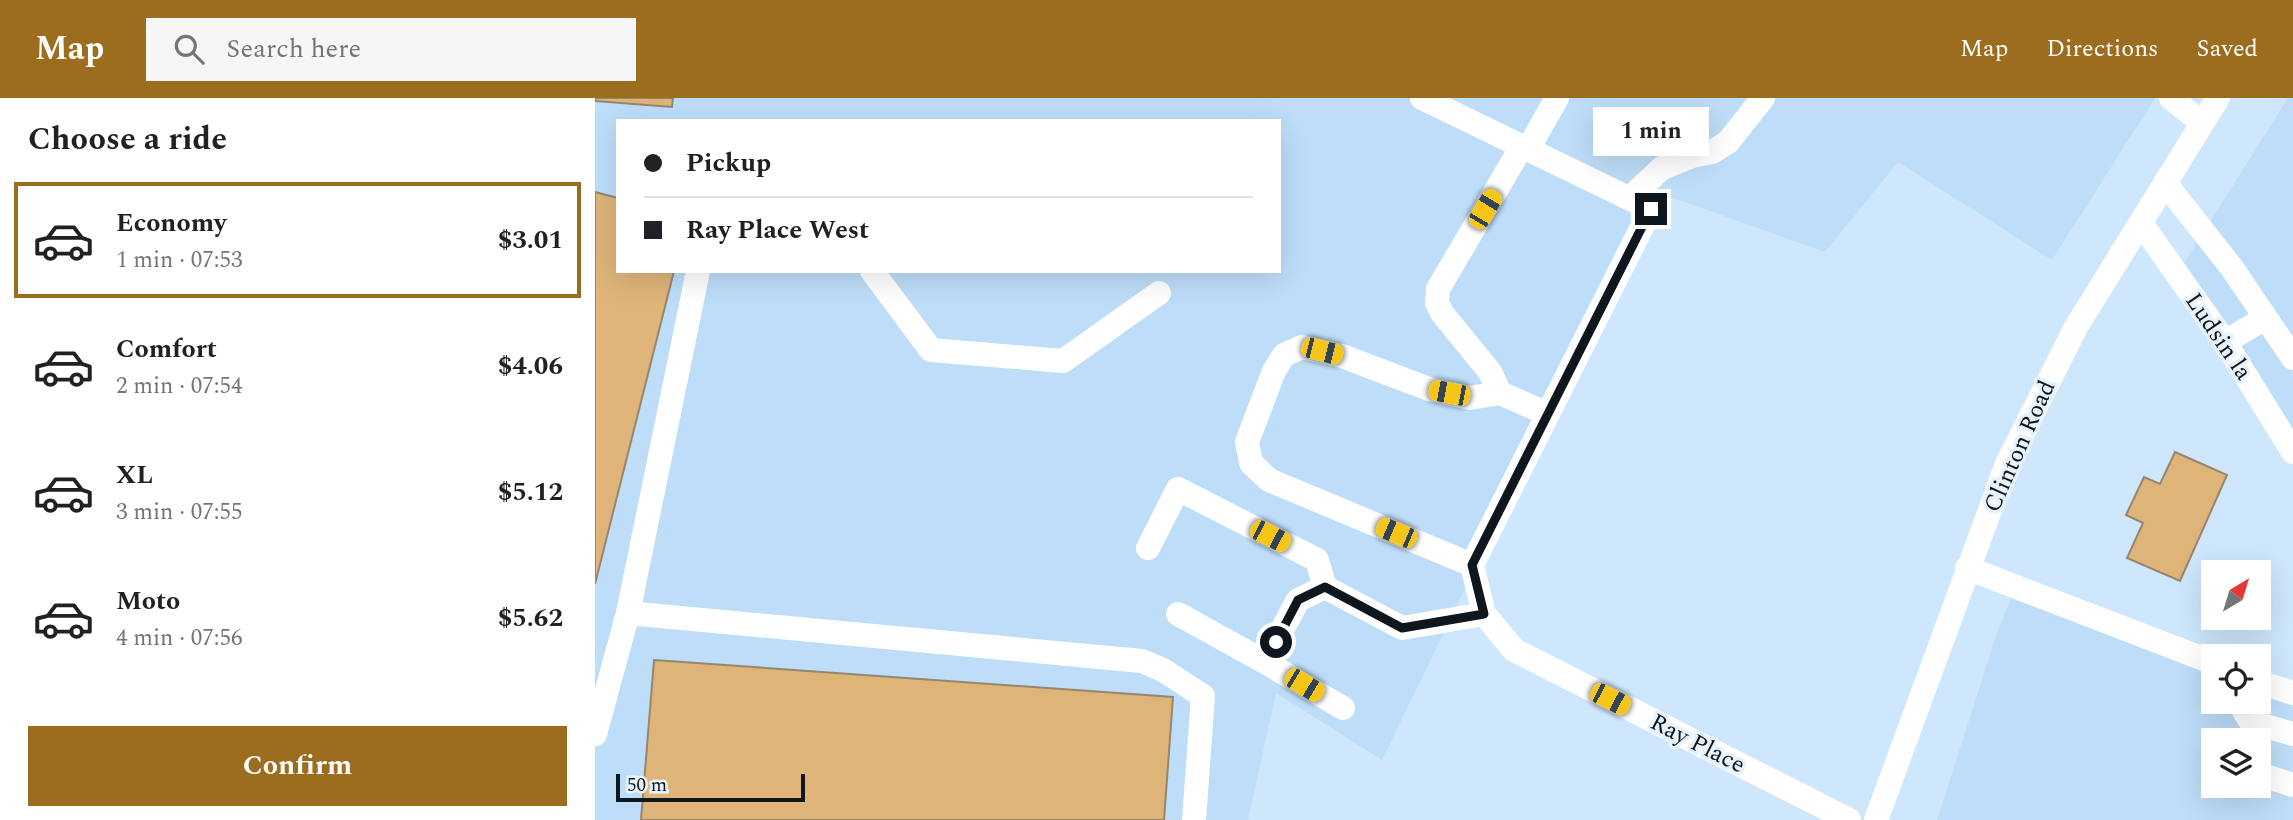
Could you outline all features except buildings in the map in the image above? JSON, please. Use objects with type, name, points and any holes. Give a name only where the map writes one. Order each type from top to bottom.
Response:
[{"type":"street","points":[[1148,548],[1178,489],[1317,560],[1325,587],[1402,628],[1484,614],[1472,565],[1651,209],[1422,98]]},
{"type":"street","points":[[1500,393],[1490,372],[1442,313],[1437,303],[1438,289],[1557,98]]},
{"type":"street","points":[[1630,198],[1662,168],[1692,156],[1712,152],[1728,142],[1763,98]]},
{"type":"street","points":[[2171,98],[2202,123]]},
{"type":"street","name":"Clinton Road","points":[[1876,820],[2007,464],[2076,327],[2218,98]]},
{"type":"street","points":[[2165,183],[2232,268],[2293,358]]},
{"type":"street","name":"Ludsin la","points":[[2141,223],[2225,342],[2293,452]]},
{"type":"street","points":[[595,734],[628,613],[698,273]]},
{"type":"street","points":[[873,273],[931,350],[1063,361],[1159,293]]},
{"type":"street","points":[[2225,342],[2266,318]]},
{"type":"street","points":[[1472,565],[1269,480],[1251,463],[1247,442],[1275,371],[1284,355],[1302,347],[1342,356],[1429,389],[1470,398],[1500,393],[1548,414]]},
{"type":"street","points":[[1967,568],[2201,658]]},
{"type":"street","points":[[1265,662],[1298,600],[1325,587]]},
{"type":"street","points":[[628,613],[1142,662],[1163,670],[1203,695],[1194,820]]},
{"type":"street","points":[[1178,614],[1343,708]]},
{"type":"street","name":"Ray Place","points":[[1484,614],[1514,650],[1849,820]]},
{"type":"street","points":[[2271,686],[2293,693]]},
{"type":"street","points":[[2246,714],[2251,722],[2293,734]]},
{"type":"street","points":[[2271,778],[2293,785]]},
{"type":"shaded area","points":[[595,98],[2155,98],[2052,260],[1898,162],[1825,252],[1657,192],[1382,760],[1276,693],[1248,820],[595,820]]},
{"type":"shaded area","points":[[2288,98],[2293,98],[2293,463],[2171,284]]},
{"type":"shaded area","points":[[2016,587],[2201,651],[2201,714],[2271,714],[2271,673],[2293,681],[2293,820],[1937,820],[1998,630]]},
{"type":"route","points":[[1276,642],[1298,600],[1325,587],[1402,628],[1484,614],[1472,565],[1651,209]]}]
